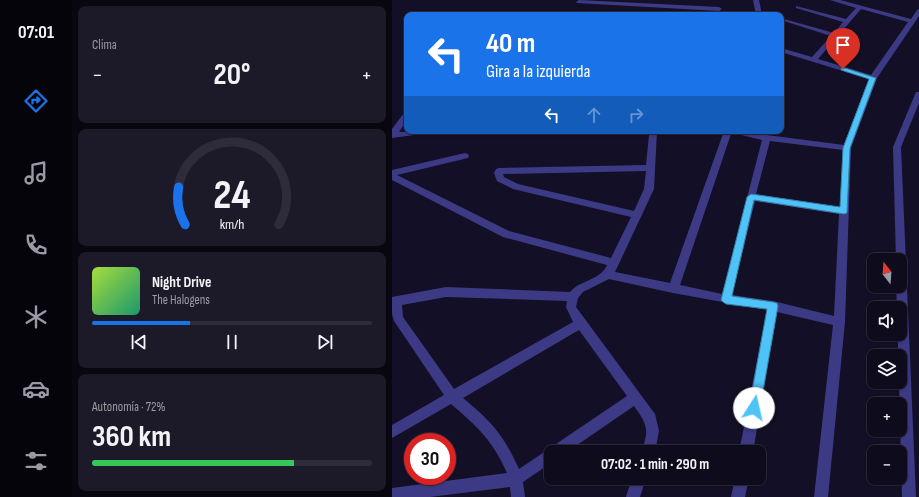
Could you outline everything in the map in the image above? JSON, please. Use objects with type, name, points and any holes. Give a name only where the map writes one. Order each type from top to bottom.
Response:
[{"type":"street","points":[[579,2],[671,3],[720,12],[719,0]]},
{"type":"street","points":[[756,0],[758,12]]},
{"type":"street","points":[[790,15],[804,0]]},
{"type":"street","points":[[833,0],[912,21]]},
{"type":"street","points":[[813,60],[860,7]]},
{"type":"street","points":[[821,497],[839,322],[846,148],[873,78],[919,11]]},
{"type":"street","points":[[790,15],[848,21]]},
{"type":"street","points":[[790,15],[835,35]]},
{"type":"street","points":[[784,51],[873,78]]},
{"type":"street","points":[[909,497],[897,147],[919,94]]},
{"type":"street","points":[[392,135],[404,119]]},
{"type":"street","points":[[392,135],[404,134]]},
{"type":"street","points":[[651,445],[653,429],[651,418],[634,398],[574,314],[571,307],[573,297],[579,289],[608,275],[637,215],[649,188],[653,134]]},
{"type":"street","points":[[673,289],[727,134]]},
{"type":"street","points":[[749,134],[767,138],[846,148]]},
{"type":"street","points":[[726,300],[767,138]]},
{"type":"street","points":[[392,174],[465,156]]},
{"type":"street","points":[[637,215],[516,187],[500,179],[498,174],[499,171],[651,168]]},
{"type":"street","points":[[392,174],[506,234],[614,263]]},
{"type":"street","points":[[751,197],[844,211]]},
{"type":"street","points":[[608,275],[726,300],[773,306],[839,322]]},
{"type":"street","points":[[518,497],[516,479],[503,449],[480,420],[452,397],[398,318],[394,302],[446,292],[573,297]]},
{"type":"street","points":[[747,445],[773,306]]},
{"type":"street","points":[[392,432],[581,323]]},
{"type":"street","points":[[565,445],[634,398]]},
{"type":"street","points":[[392,496],[516,479],[544,460]]},
{"type":"street","points":[[632,497],[636,485]]},
{"type":"street","points":[[738,497],[741,485]]},
{"type":"route","points":[[754,408],[773,306],[726,300],[751,197],[844,211],[846,148],[873,78],[843,69]]}]
